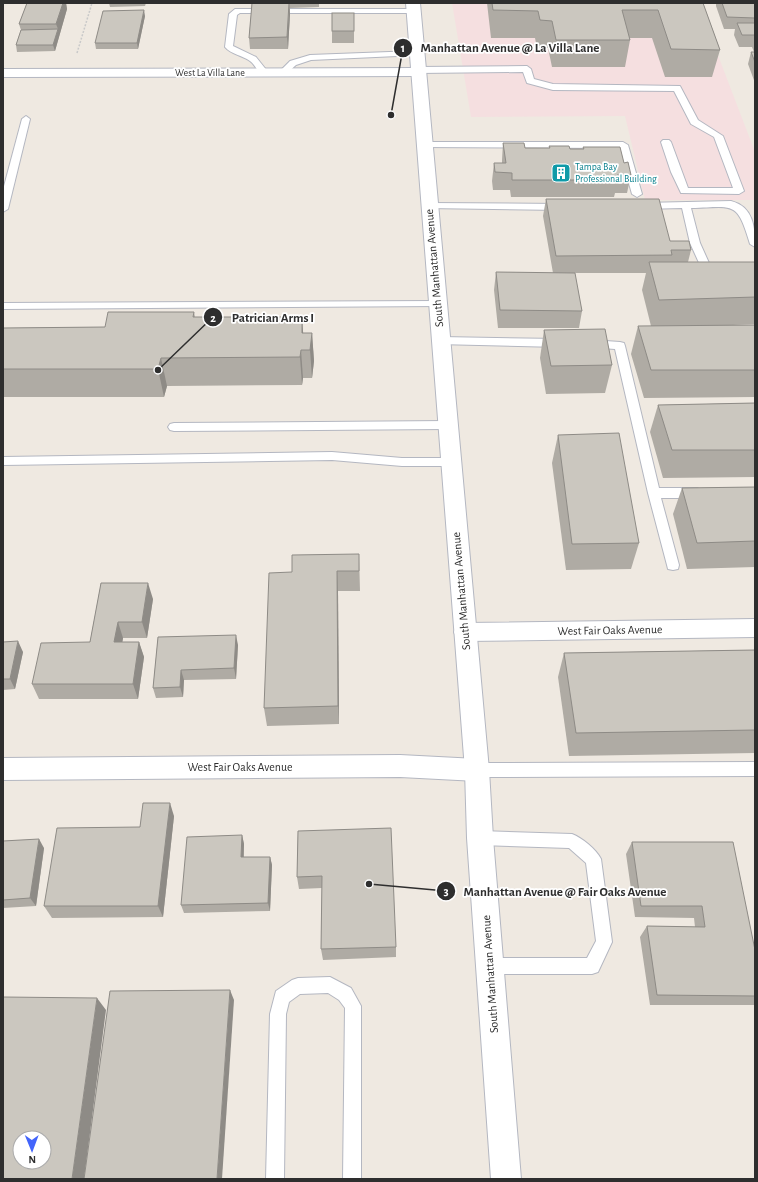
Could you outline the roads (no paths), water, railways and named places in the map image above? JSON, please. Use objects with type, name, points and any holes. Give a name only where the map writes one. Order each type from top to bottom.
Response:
[{"type":"main road","name":"South Manhattan Avenue","points":[[413,7],[477,770],[489,966],[506,1179]]},
{"type":"main road","name":"West La Villa Lane","points":[[3,73],[283,72],[417,65]]},
{"type":"main road","name":"West Fair Oaks Avenue","points":[[465,632],[755,628]]},
{"type":"main road","name":"West Fair Oaks Avenue","points":[[3,769],[400,766],[477,770]]},
{"type":"lane","points":[[264,72],[253,59],[236,52],[229,47],[233,14],[238,11],[346,7],[413,7]]},
{"type":"lane","points":[[417,65],[527,69],[530,81],[553,86],[677,88],[694,122],[718,136],[739,191],[684,191],[666,142]]},
{"type":"lane","points":[[3,209],[26,119]]},
{"type":"lane","points":[[424,145],[623,145],[637,194]]},
{"type":"lane","points":[[637,206],[731,204],[741,208],[750,227],[755,244]]},
{"type":"lane","points":[[686,205],[695,242],[705,265],[715,269],[727,269]]},
{"type":"lane","points":[[429,206],[573,207]]},
{"type":"lane","points":[[3,306],[437,304]]},
{"type":"lane","points":[[441,340],[566,343]]},
{"type":"lane","points":[[582,344],[624,346],[654,493],[673,565]]},
{"type":"lane","points":[[174,427],[447,425]]},
{"type":"lane","points":[[3,461],[332,456],[402,462],[450,462]]},
{"type":"lane","points":[[654,493],[708,492]]},
{"type":"lane","points":[[477,770],[755,769]]},
{"type":"lane","points":[[480,838],[572,840],[593,860],[604,942],[592,966],[489,966]]},
{"type":"lane","points":[[276,1179],[278,1014],[282,997],[298,986],[330,985],[345,994],[353,1006],[352,1179]]},
{"type":"place","name":"Manhattan Avenue @ La Villa Lane","points":[[391,115]]},
{"type":"place","name":"Tampa Bay Professional Building","points":[[561,173]]},
{"type":"place","name":"Patrician Arms I","points":[[158,370]]},
{"type":"place","name":"Manhattan Avenue @ Fair Oaks Avenue","points":[[369,884]]}]
